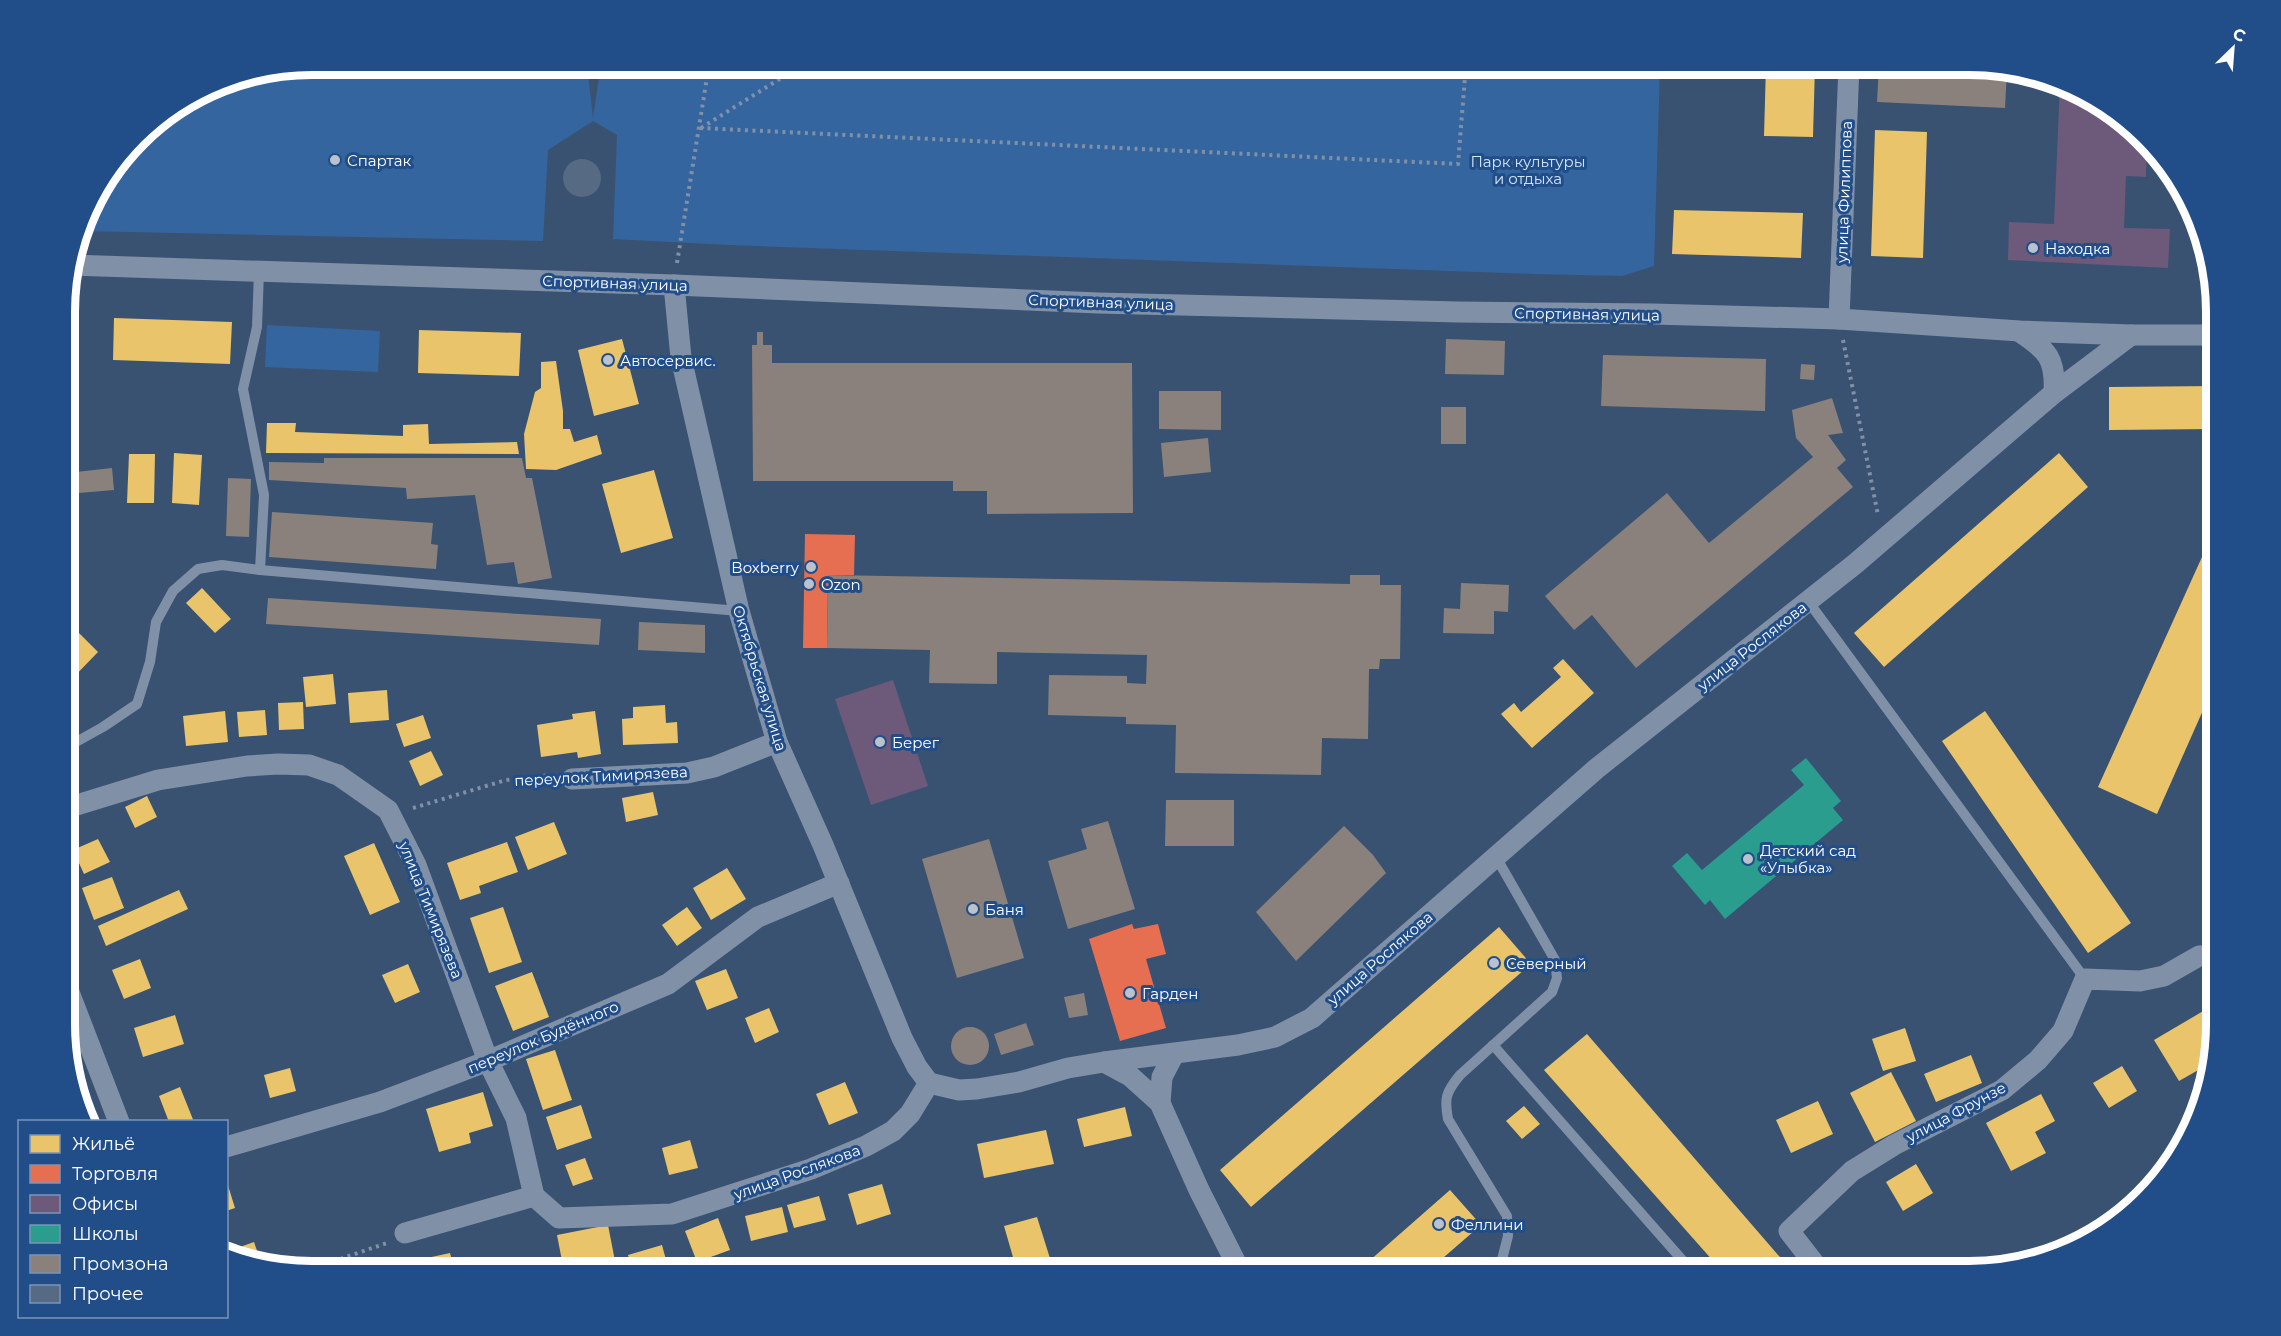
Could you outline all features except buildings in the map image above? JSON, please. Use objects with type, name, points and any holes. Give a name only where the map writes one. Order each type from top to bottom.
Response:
[{"type":"street","name":"улица Филиппова","points":[[1839,319],[1849,75]]},
{"type":"street","name":"Спортивная улица","points":[[80,265],[674,285],[1098,303],[1839,319],[2020,331],[2131,335]]},
{"type":"street","name":"Октябрьская улица","points":[[674,285],[681,358],[739,611],[777,742],[839,883],[902,1038],[917,1067],[929,1083]]},
{"type":"street","points":[[2020,331],[2044,348],[2052,363],[2055,378],[2054,393]]},
{"type":"street","points":[[2131,335],[2206,335]]},
{"type":"street","name":"улица Рослякова","points":[[534,1196],[560,1218],[672,1214],[811,1169],[866,1146],[893,1131],[910,1114],[929,1083],[959,1090],[977,1089],[1019,1082],[1068,1068],[1238,1045],[1275,1036],[1312,1018],[1596,769],[1808,601],[2054,393],[2131,335]]},
{"type":"street","name":"переулок Тимирязева","points":[[572,779],[687,773],[714,767],[777,742]]},
{"type":"street","name":"улица Тимирязева","points":[[75,806],[158,780],[247,766],[278,764],[309,765],[338,775],[388,810],[416,865],[488,1061],[516,1118],[534,1196]]},
{"type":"street","name":"переулок Будённого","points":[[228,1146],[380,1102],[488,1061],[668,984],[758,917],[839,883]]},
{"type":"street","points":[[2085,979],[2140,981],[2164,976],[2199,956],[2206,955]]},
{"type":"street","name":"улица Фрунзе","points":[[1812,1261],[1789,1231],[1852,1171],[1894,1145],[2002,1090],[2038,1059],[2062,1031],[2085,979]]},
{"type":"street","points":[[75,1007],[119,1120]]},
{"type":"street","points":[[1160,1103],[1162,1077],[1174,1054]]},
{"type":"street","points":[[1104,1062],[1130,1076],[1160,1103],[1199,1190],[1235,1261]]},
{"type":"street","points":[[405,1233],[534,1196]]},
{"type":"lane","points":[[259,271],[256,327],[243,389],[264,495],[260,570]]},
{"type":"lane","points":[[75,743],[137,704],[150,662],[156,622],[173,591],[198,569],[222,565],[739,611]]},
{"type":"lane","points":[[1808,601],[2085,979]]},
{"type":"lane","points":[[1496,857],[1555,960],[1557,978],[1552,992],[1460,1075],[1449,1089],[1445,1103],[1448,1119],[1507,1216],[1508,1236],[1502,1261]]},
{"type":"lane","points":[[1493,1045],[1683,1261]]},
{"type":"path","points":[[674,285],[708,75]]},
{"type":"path","points":[[700,128],[784,75]]},
{"type":"path","points":[[700,128],[1458,164],[1465,75]]},
{"type":"path","points":[[1839,319],[1882,540]]},
{"type":"path","name":"переулок Тимирязева","points":[[388,810],[420,807],[506,780],[552,775],[572,779]]},
{"type":"path","points":[[335,1261],[382,1245],[405,1233]]},
{"type":"green space","name":"Парк культуры и отдыха","points":[[588,75],[593,118],[599,75],[1660,75],[1654,266],[1622,276],[613,239],[617,135],[593,121],[548,150],[543,241],[90,231],[99,207],[115,180],[144,144],[168,124],[207,99],[221,93],[251,83],[281,77]]},
{"type":"green space","points":[[267,325],[380,331],[378,372],[265,367]]},
{"type":"place","name":"Спартак","points":[[335,160]]},
{"type":"place","name":"Находка","points":[[2033,248]]},
{"type":"place","name":"Автосервис.","points":[[608,360]]},
{"type":"place","name":"Boxberry","points":[[811,567]]},
{"type":"place","name":"Ozon","points":[[809,584]]},
{"type":"place","name":"Берег","points":[[880,742]]},
{"type":"place","name":"Детский сад «Улыбка»","points":[[1748,859]]},
{"type":"place","name":"Баня","points":[[973,909]]},
{"type":"place","name":"Северный","points":[[1494,963]]},
{"type":"place","name":"Гарден","points":[[1130,993]]},
{"type":"place","name":"Феллини","points":[[1439,1224]]}]
